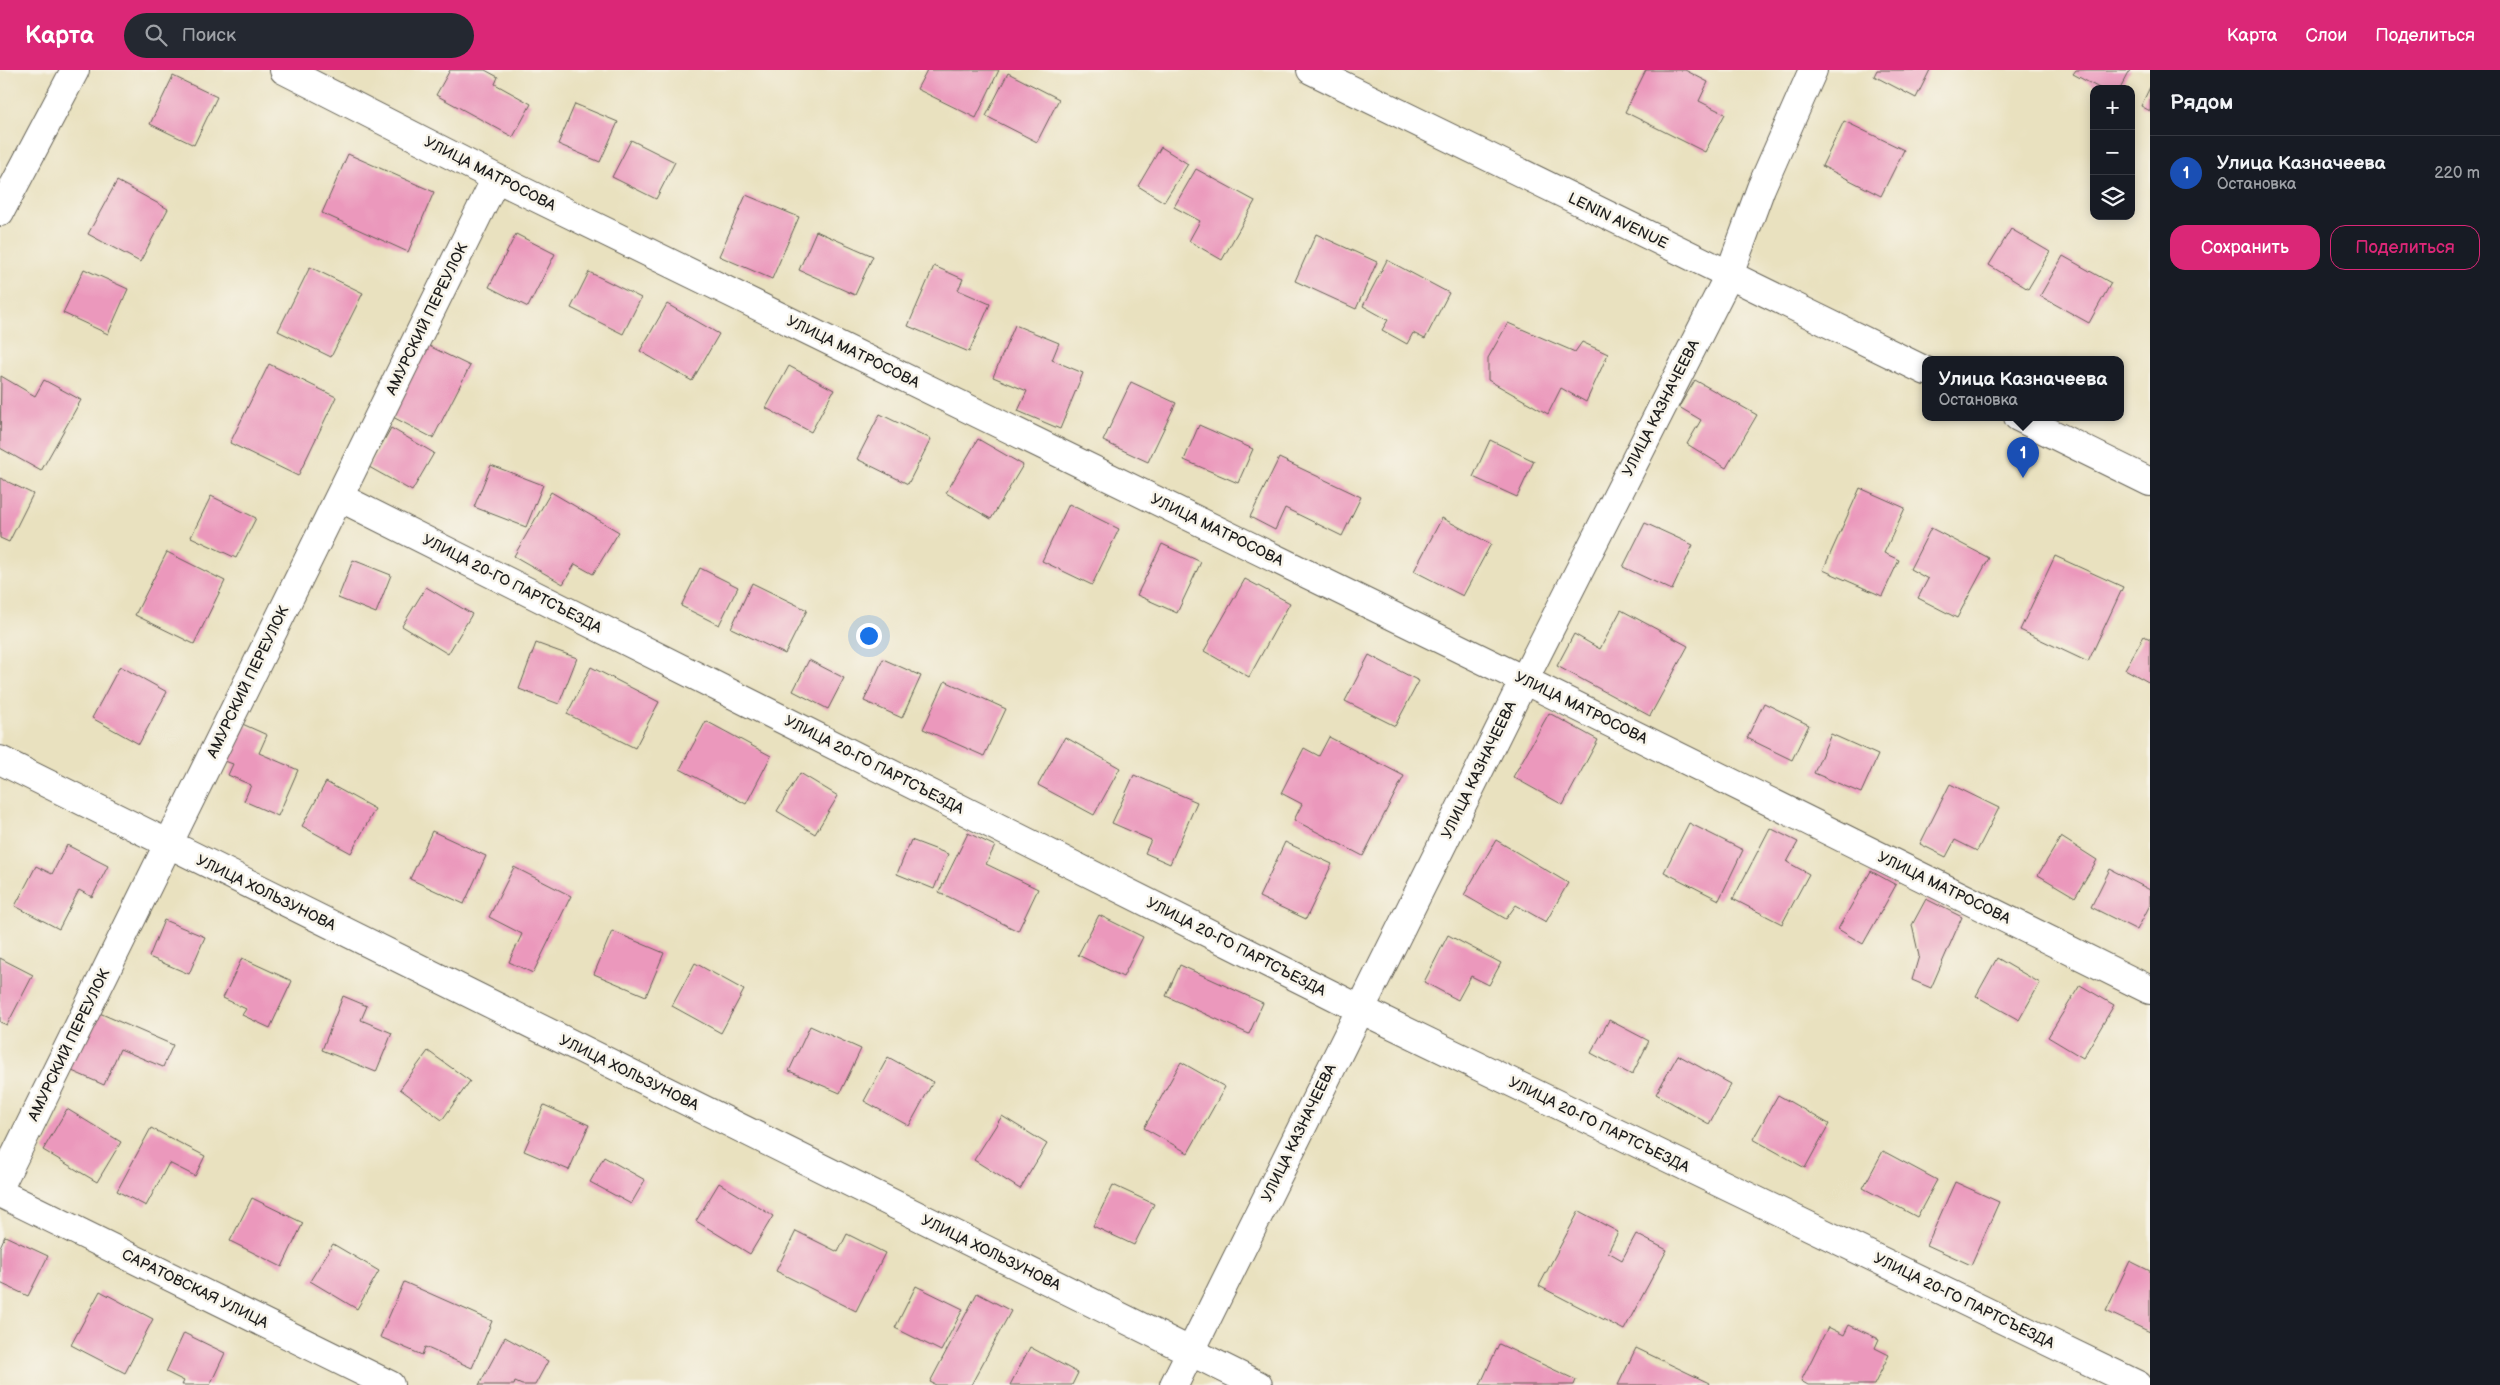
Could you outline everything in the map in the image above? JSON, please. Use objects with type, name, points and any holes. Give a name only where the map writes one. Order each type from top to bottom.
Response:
[{"type":"street","points":[[0,212],[76,70]]},
{"type":"street","name":"УЛИЦА МАТРОСОВА","points":[[284,70],[496,178],[1524,680],[2150,990]]},
{"type":"street","name":"LENIN AVENUE","points":[[1311,70],[1922,369]]},
{"type":"street","name":"УЛИЦА КАЗНАЧЕЕВА","points":[[1174,1385],[1524,680],[1729,275],[1761,188],[1813,70]]},
{"type":"street","name":"АМУРСКИЙ ПЕРЕУЛОК","points":[[0,1186],[496,178]]},
{"type":"street","points":[[2026,421],[2150,482]]},
{"type":"street","name":"УЛИЦА 20-ГО ПАРТСЪЕЗДА","points":[[339,497],[1360,1009],[2138,1385]]},
{"type":"street","name":"УЛИЦА ХОЛЬЗУНОВА","points":[[0,760],[1258,1385]]},
{"type":"street","name":"САРАТОВСКАЯ УЛИЦА","points":[[0,1193],[390,1385]]},
{"type":"building","points":[[450,70],[485,70],[498,77],[495,84],[531,104],[513,137],[436,95]]},
{"type":"building","points":[[927,70],[999,70],[976,118],[917,89]]},
{"type":"building","points":[[1646,70],[1685,70],[1708,82],[1699,101],[1725,114],[1705,152],[1625,112]]},
{"type":"building","points":[[1877,70],[1930,70],[1916,98],[1874,76]]},
{"type":"building","points":[[2076,70],[2130,70],[2122,85],[2094,85],[2073,74]]},
{"type":"building","points":[[1008,73],[1059,99],[1037,142],[986,116]]},
{"type":"building","points":[[173,76],[217,97],[194,145],[150,124]]},
{"type":"building","points":[[2150,87],[2150,111],[2141,106]]},
{"type":"building","points":[[575,104],[618,122],[600,162],[558,144]]},
{"type":"building","points":[[1844,121],[1904,150],[1881,196],[1822,166]]},
{"type":"building","points":[[631,140],[675,162],[656,199],[612,177]]},
{"type":"building","points":[[1161,147],[1188,164],[1164,202],[1138,186]]},
{"type":"building","points":[[348,154],[434,192],[408,252],[322,213]]},
{"type":"building","points":[[1196,169],[1255,201],[1222,260],[1189,241],[1200,221],[1174,207]]},
{"type":"building","points":[[117,181],[168,209],[140,262],[88,234]]},
{"type":"building","points":[[746,195],[799,217],[772,279],[719,256]]},
{"type":"building","points":[[2011,229],[2050,252],[2028,289],[1989,265]]},
{"type":"building","points":[[816,231],[873,256],[855,295],[799,270]]},
{"type":"building","points":[[516,234],[555,254],[528,307],[489,287]]},
{"type":"building","points":[[1316,234],[1377,262],[1356,309],[1295,281]]},
{"type":"building","points":[[2063,256],[2111,283],[2089,323],[2040,296]]},
{"type":"building","points":[[1387,260],[1449,293],[1425,339],[1413,333],[1407,344],[1382,330],[1388,320],[1363,306]]},
{"type":"building","points":[[934,266],[963,279],[958,290],[990,304],[969,352],[908,326]]},
{"type":"building","points":[[310,267],[363,293],[331,357],[278,331]]},
{"type":"building","points":[[84,269],[128,289],[108,334],[63,313]]},
{"type":"building","points":[[589,272],[641,298],[623,334],[571,308]]},
{"type":"building","points":[[667,304],[719,334],[692,381],[640,351]]},
{"type":"building","points":[[1508,323],[1575,352],[1582,342],[1608,354],[1586,402],[1561,388],[1548,414],[1488,380],[1488,358]]},
{"type":"building","points":[[1015,325],[1059,343],[1052,360],[1083,373],[1060,429],[1018,411],[1027,391],[993,377]]},
{"type":"building","points":[[425,344],[470,366],[433,438],[389,415]]},
{"type":"building","points":[[269,364],[336,397],[298,476],[230,443]]},
{"type":"building","points":[[789,366],[834,390],[811,432],[766,408]]},
{"type":"building","points":[[1,376],[35,396],[44,380],[81,400],[41,471],[0,448]]},
{"type":"building","points":[[1695,380],[1757,415],[1726,468],[1687,444],[1701,420],[1679,407]]},
{"type":"building","points":[[1131,382],[1176,403],[1148,462],[1103,441]]},
{"type":"building","points":[[880,414],[931,439],[908,484],[857,459]]},
{"type":"building","points":[[1199,425],[1253,449],[1238,483],[1184,460]]},
{"type":"building","points":[[391,428],[434,453],[412,491],[369,467]]},
{"type":"building","points":[[978,439],[1023,465],[991,519],[946,493]]},
{"type":"building","points":[[1490,440],[1534,461],[1517,497],[1473,477]]},
{"type":"building","points":[[1279,458],[1361,497],[1342,536],[1285,508],[1275,530],[1250,517]]},
{"type":"building","points":[[491,465],[543,485],[526,527],[474,507]]},
{"type":"building","points":[[0,478],[33,494],[9,542],[0,538]]},
{"type":"building","points":[[1860,488],[1905,508],[1884,553],[1899,560],[1882,596],[1823,570]]},
{"type":"building","points":[[551,492],[619,532],[593,574],[575,564],[563,584],[514,556]]},
{"type":"building","points":[[211,496],[256,518],[236,558],[191,537]]},
{"type":"building","points":[[1069,504],[1119,529],[1092,585],[1042,561]]},
{"type":"building","points":[[1442,518],[1491,544],[1463,596],[1414,571]]},
{"type":"building","points":[[1645,523],[1693,545],[1672,590],[1623,567]]},
{"type":"building","points":[[1931,528],[1989,558],[1957,618],[1918,598],[1928,579],[1910,569]]},
{"type":"building","points":[[1162,544],[1201,562],[1177,613],[1137,595]]},
{"type":"building","points":[[167,552],[225,581],[194,644],[135,615]]},
{"type":"building","points":[[2055,556],[2123,587],[2088,662],[2020,630]]},
{"type":"building","points":[[353,560],[391,575],[376,613],[338,598]]},
{"type":"building","points":[[700,568],[738,587],[719,625],[681,606]]},
{"type":"building","points":[[1245,579],[1290,603],[1249,677],[1204,651]]},
{"type":"building","points":[[752,583],[807,610],[785,654],[731,628]]},
{"type":"building","points":[[426,587],[472,614],[448,654],[402,626]]},
{"type":"building","points":[[1621,610],[1688,646],[1650,716],[1557,666],[1574,634],[1600,649]]},
{"type":"building","points":[[2144,636],[2150,639],[2150,683],[2125,669]]},
{"type":"building","points":[[536,643],[577,658],[559,704],[519,689]]},
{"type":"building","points":[[1369,655],[1419,681],[1395,726],[1345,701]]},
{"type":"building","points":[[883,659],[921,676],[902,718],[864,701]]},
{"type":"building","points":[[809,660],[844,678],[828,709],[793,691]]},
{"type":"building","points":[[120,666],[167,692],[139,744],[92,718]]},
{"type":"building","points":[[591,667],[659,702],[635,748],[567,714]]},
{"type":"building","points":[[945,681],[1006,709],[984,756],[923,729]]},
{"type":"building","points":[[1764,703],[1809,725],[1792,760],[1747,738]]},
{"type":"building","points":[[1549,713],[1598,740],[1563,805],[1513,777]]},
{"type":"building","points":[[706,721],[771,756],[746,804],[680,769]]},
{"type":"building","points":[[238,722],[267,735],[259,753],[298,770],[278,816],[244,801],[251,785],[228,775],[233,764],[222,760]]},
{"type":"building","points":[[1831,734],[1878,755],[1861,793],[1814,773]]},
{"type":"building","points":[[1065,737],[1120,768],[1094,815],[1038,785]]},
{"type":"building","points":[[1329,737],[1404,776],[1363,856],[1294,820],[1302,804],[1281,793],[1304,748],[1319,756]]},
{"type":"building","points":[[800,773],[838,796],[815,834],[777,811]]},
{"type":"building","points":[[1134,775],[1197,802],[1170,864],[1145,853],[1151,840],[1112,823]]},
{"type":"building","points":[[326,782],[375,809],[351,853],[302,826]]},
{"type":"building","points":[[1950,784],[1999,808],[1977,851],[1955,840],[1946,857],[1920,844]]},
{"type":"building","points":[[1689,823],[1743,850],[1719,900],[1664,872]]},
{"type":"building","points":[[1770,828],[1798,842],[1787,862],[1809,874],[1782,924],[1733,899]]},
{"type":"building","points":[[432,831],[486,856],[464,904],[410,879]]},
{"type":"building","points":[[968,833],[995,846],[986,864],[1038,889],[1018,931],[939,892]]},
{"type":"building","points":[[2061,837],[2097,860],[2075,897],[2038,875]]},
{"type":"building","points":[[911,840],[948,854],[934,889],[897,874]]},
{"type":"building","points":[[1496,840],[1568,883],[1546,922],[1516,905],[1506,919],[1464,895]]},
{"type":"building","points":[[1285,842],[1332,864],[1306,919],[1259,897]]},
{"type":"building","points":[[67,845],[108,866],[92,897],[79,890],[59,929],[15,906],[36,866],[52,874]]},
{"type":"building","points":[[514,867],[571,896],[533,973],[509,962],[522,934],[489,917]]},
{"type":"building","points":[[2110,869],[2150,890],[2150,905],[2137,930],[2091,907]]},
{"type":"building","points":[[1871,871],[1896,885],[1863,944],[1838,929]]},
{"type":"building","points":[[1926,899],[1962,917],[1931,988],[1912,980],[1919,956],[1912,925]]},
{"type":"building","points":[[1099,915],[1143,937],[1123,977],[1078,955]]},
{"type":"building","points":[[164,920],[205,937],[189,974],[149,957]]},
{"type":"building","points":[[612,931],[664,953],[646,996],[594,974]]},
{"type":"building","points":[[1448,935],[1501,963],[1489,985],[1471,976],[1458,1000],[1424,982]]},
{"type":"building","points":[[0,958],[33,975],[7,1025],[0,1022]]},
{"type":"building","points":[[242,958],[292,981],[270,1028],[242,1015],[246,1009],[223,998]]},
{"type":"building","points":[[1997,958],[2040,983],[2019,1020],[1976,996]]},
{"type":"building","points":[[695,963],[744,990],[721,1033],[672,1006]]},
{"type":"building","points":[[1180,965],[1263,1003],[1249,1034],[1166,996]]},
{"type":"building","points":[[2080,985],[2114,1005],[2083,1058],[2048,1037]]},
{"type":"building","points":[[343,996],[367,1006],[361,1020],[392,1033],[376,1072],[322,1050]]},
{"type":"building","points":[[88,1008],[173,1045],[163,1067],[120,1049],[104,1085],[63,1067]]},
{"type":"building","points":[[1609,1020],[1649,1041],[1632,1075],[1591,1053]]},
{"type":"building","points":[[810,1026],[861,1049],[840,1093],[789,1071]]},
{"type":"building","points":[[428,1051],[470,1081],[442,1120],[400,1089]]},
{"type":"building","points":[[1678,1055],[1731,1084],[1709,1124],[1656,1094]]},
{"type":"building","points":[[888,1057],[933,1082],[909,1126],[864,1101]]},
{"type":"building","points":[[1181,1062],[1225,1087],[1188,1153],[1144,1128]]},
{"type":"building","points":[[1778,1095],[1829,1124],[1805,1168],[1753,1139]]},
{"type":"building","points":[[544,1105],[589,1125],[569,1170],[524,1151]]},
{"type":"building","points":[[67,1109],[121,1142],[97,1182],[43,1150]]},
{"type":"building","points":[[1002,1116],[1047,1144],[1020,1189],[974,1160]]},
{"type":"building","points":[[151,1128],[205,1156],[195,1176],[169,1163],[146,1206],[117,1191]]},
{"type":"building","points":[[1883,1151],[1937,1180],[1917,1217],[1863,1188]]},
{"type":"building","points":[[604,1157],[645,1180],[631,1204],[590,1182]]},
{"type":"building","points":[[1955,1182],[1999,1202],[1971,1265],[1927,1245]]},
{"type":"building","points":[[719,1183],[773,1216],[750,1254],[696,1221]]},
{"type":"building","points":[[1113,1185],[1154,1204],[1134,1245],[1093,1226]]},
{"type":"building","points":[[252,1198],[303,1223],[282,1267],[230,1241]]},
{"type":"building","points":[[1579,1211],[1618,1232],[1608,1252],[1622,1260],[1636,1234],[1667,1250],[1624,1330],[1539,1286]]},
{"type":"building","points":[[796,1231],[838,1252],[847,1234],[885,1253],[856,1311],[776,1271]]},
{"type":"building","points":[[5,1236],[48,1256],[28,1296],[0,1283],[0,1247]]},
{"type":"building","points":[[333,1244],[379,1271],[357,1309],[310,1281]]},
{"type":"building","points":[[2130,1261],[2150,1271],[2150,1332],[2106,1311]]},
{"type":"building","points":[[404,1282],[492,1321],[472,1368],[425,1347],[422,1355],[380,1337]]},
{"type":"building","points":[[916,1286],[963,1309],[941,1351],[895,1328]]},
{"type":"building","points":[[100,1291],[153,1319],[125,1373],[71,1345]]},
{"type":"building","points":[[977,1293],[1011,1311],[971,1385],[936,1385],[930,1382]]},
{"type":"building","points":[[1849,1325],[1879,1339],[1875,1348],[1889,1355],[1874,1385],[1808,1385],[1801,1381],[1828,1327],[1844,1335]]},
{"type":"building","points":[[184,1333],[225,1353],[210,1385],[182,1385],[184,1381],[166,1372]]},
{"type":"building","points":[[505,1337],[548,1361],[535,1385],[522,1385],[515,1382],[514,1385],[479,1385]]},
{"type":"building","points":[[1499,1344],[1576,1380],[1574,1385],[1480,1385]]},
{"type":"building","points":[[1030,1347],[1078,1373],[1072,1385],[1010,1385]]},
{"type":"building","points":[[1636,1348],[1709,1383],[1708,1385],[1618,1385]]},
{"type":"place","name":"Улица Казначеева","points":[[2023,478]]}]
